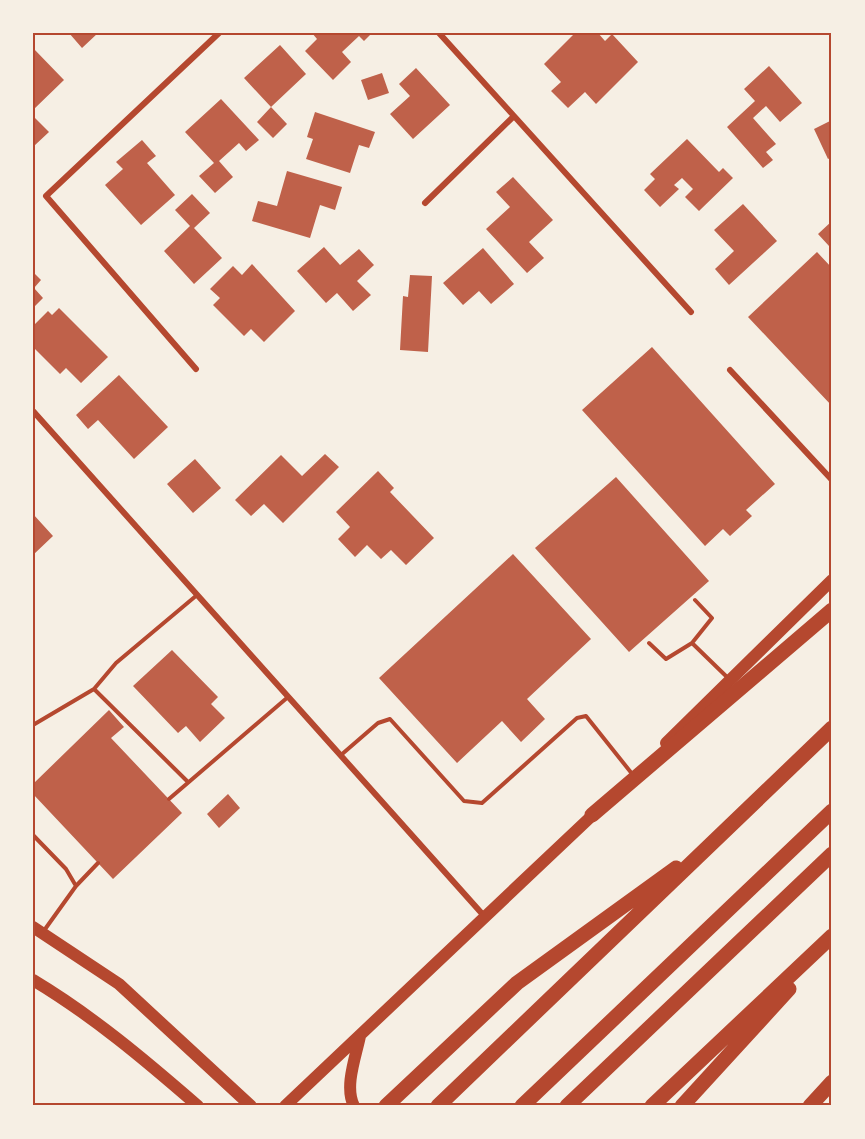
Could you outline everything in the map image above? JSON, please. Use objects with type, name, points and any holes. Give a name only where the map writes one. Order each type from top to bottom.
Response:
[{"type":"highway","points":[[592,815],[832,610]]},
{"type":"highway","points":[[438,1106],[832,728]]},
{"type":"highway","points":[[522,1106],[832,811]]},
{"type":"highway","points":[[390,1103],[517,983],[722,834]]},
{"type":"highway","points":[[567,1106],[832,854]]},
{"type":"highway","points":[[652,1106],[832,936]]},
{"type":"highway","points":[[682,1106],[832,942]]},
{"type":"highway","points":[[814,1105],[832,1082]]},
{"type":"main road","points":[[285,1106],[633,776],[832,580]]},
{"type":"main road","points":[[38,930],[119,984],[251,1106]]},
{"type":"main road","points":[[33,980],[68,1001],[128,1045],[198,1106]]},
{"type":"main road","points":[[354,1106],[350,1099],[352,1071],[360,1035]]},
{"type":"main road","points":[[814,1105],[832,1092]]},
{"type":"street","points":[[196,369],[45,196],[219,33]]},
{"type":"street","points":[[439,33],[691,312]]},
{"type":"street","points":[[425,203],[514,116]]},
{"type":"street","points":[[730,370],[831,476]]},
{"type":"street","points":[[33,411],[485,917]]},
{"type":"lane","points":[[33,725],[94,688],[116,663],[197,595]]},
{"type":"lane","points":[[649,643],[666,659],[692,643],[712,618],[695,600]]},
{"type":"lane","points":[[692,643],[730,681]]},
{"type":"lane","points":[[94,688],[188,782]]},
{"type":"lane","points":[[169,799],[289,697]]},
{"type":"lane","points":[[341,756],[378,723],[390,719],[464,801],[482,803],[577,718],[586,716],[633,776]]},
{"type":"lane","points":[[33,835],[66,869],[76,886]]},
{"type":"lane","points":[[38,930],[98,863]]},
{"type":"building","points":[[69,33],[98,33],[82,48]]},
{"type":"building","points":[[312,33],[372,33],[364,41],[359,36],[342,52],[351,62],[333,80],[305,51],[317,39]]},
{"type":"building","points":[[575,33],[598,33],[605,41],[612,34],[638,62],[596,104],[585,92],[568,108],[551,91],[561,82],[544,64]]},
{"type":"building","points":[[280,45],[306,74],[271,107],[244,78]]},
{"type":"building","points":[[33,48],[64,80],[33,110]]},
{"type":"building","points":[[769,66],[802,103],[780,122],[766,106],[753,118],[776,144],[766,152],[773,160],[763,168],[727,127],[755,101],[744,89]]},
{"type":"building","points":[[416,68],[450,105],[413,139],[390,114],[410,96],[399,84]]},
{"type":"building","points":[[382,73],[389,93],[368,100],[361,80]]},
{"type":"building","points":[[221,99],[259,140],[246,151],[239,143],[219,161],[233,177],[215,193],[199,176],[214,163],[185,132]]},
{"type":"building","points":[[271,107],[287,124],[273,138],[257,122]]},
{"type":"building","points":[[315,112],[375,132],[369,148],[359,145],[350,173],[306,159],[313,139],[307,137]]},
{"type":"building","points":[[33,116],[49,132],[34,146],[33,145]]},
{"type":"building","points":[[832,120],[832,157],[828,159],[814,129]]},
{"type":"building","points":[[687,139],[719,172],[723,168],[733,178],[699,211],[685,197],[693,189],[682,178],[674,185],[679,189],[660,207],[644,190],[655,179],[650,174]]},
{"type":"building","points":[[142,140],[156,156],[147,163],[175,195],[141,225],[105,185],[123,169],[116,162]]},
{"type":"building","points":[[287,171],[342,187],[335,210],[320,205],[310,238],[252,221],[258,201],[277,206]]},
{"type":"building","points":[[513,177],[553,220],[529,242],[544,258],[527,273],[486,229],[510,207],[496,192]]},
{"type":"building","points":[[192,194],[210,213],[194,228],[222,258],[194,284],[164,251],[190,226],[175,210]]},
{"type":"building","points":[[743,204],[777,241],[729,285],[715,269],[734,251],[714,230]]},
{"type":"building","points":[[832,221],[832,243],[829,246],[818,234]]},
{"type":"building","points":[[324,247],[340,265],[359,249],[374,265],[357,281],[371,295],[353,311],[337,293],[326,303],[297,271]]},
{"type":"building","points":[[483,248],[514,284],[491,304],[479,291],[463,305],[443,283]]},
{"type":"building","points":[[817,252],[832,268],[832,406],[748,317]]},
{"type":"building","points":[[252,264],[295,311],[264,342],[251,329],[244,336],[213,305],[220,298],[210,289],[233,266],[242,275]]},
{"type":"building","points":[[33,272],[41,280],[34,288],[43,298],[33,308]]},
{"type":"building","points":[[410,275],[432,276],[428,352],[400,350],[403,296],[408,297]]},
{"type":"building","points":[[59,308],[108,357],[81,383],[66,368],[60,374],[33,347],[33,326],[48,311],[52,315]]},
{"type":"building","points":[[652,347],[775,484],[746,510],[752,516],[730,536],[723,529],[705,546],[582,410]]},
{"type":"building","points":[[119,375],[168,427],[134,459],[98,420],[88,429],[76,415]]},
{"type":"building","points":[[325,454],[339,467],[283,523],[264,504],[251,516],[235,500],[281,455],[302,476]]},
{"type":"building","points":[[195,459],[221,488],[193,513],[167,484]]},
{"type":"building","points":[[378,471],[394,488],[390,492],[434,538],[406,565],[391,550],[381,559],[367,545],[355,557],[338,539],[350,527],[336,512]]},
{"type":"building","points":[[616,477],[709,581],[629,652],[535,548]]},
{"type":"building","points":[[33,514],[53,536],[33,555]]},
{"type":"building","points":[[513,554],[591,639],[527,699],[545,719],[521,742],[502,721],[457,763],[379,678]]},
{"type":"building","points":[[172,650],[218,697],[211,704],[225,718],[200,742],[186,726],[178,733],[133,686]]},
{"type":"building","points":[[109,710],[124,727],[111,738],[182,813],[113,879],[33,794],[33,784]]},
{"type":"building","points":[[228,794],[240,808],[219,828],[207,814]]}]
